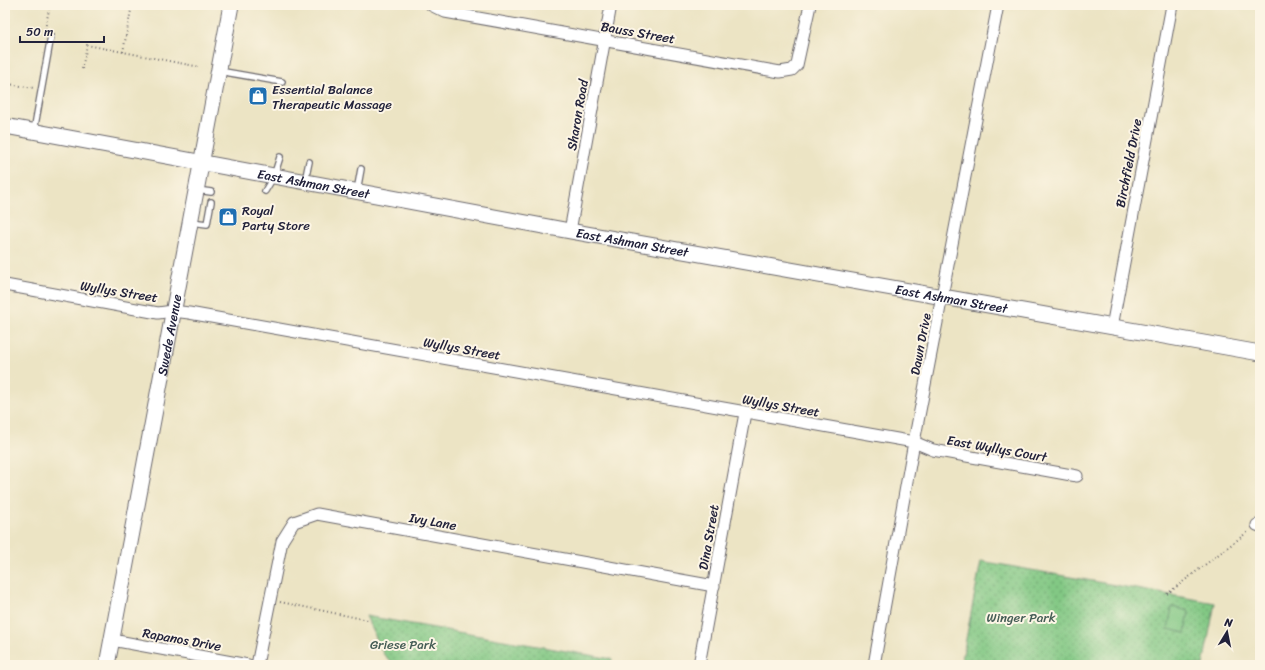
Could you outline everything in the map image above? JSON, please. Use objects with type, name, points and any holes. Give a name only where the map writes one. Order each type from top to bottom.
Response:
[{"type":"street","name":"Swede Avenue","points":[[107,665],[191,222],[204,191],[202,162],[231,5]]},
{"type":"street","name":"Bauss Street","points":[[431,5],[445,12],[780,72],[792,70],[800,58],[810,5]]},
{"type":"street","name":"Sharon Road","points":[[570,231],[612,5]]},
{"type":"street","name":"Dawn Drive","points":[[874,665],[914,442],[943,298],[998,5]]},
{"type":"street","name":"Birchfield Drive","points":[[1112,327],[1172,5]]},
{"type":"street","name":"East Ashman Street","points":[[5,126],[570,231],[1260,353]]},
{"type":"street","name":"Wyllys Street","points":[[5,286],[158,313],[173,311],[914,442]]},
{"type":"street","name":"Dina Street","points":[[699,665],[745,413]]},
{"type":"street","name":"East Wyllys Court","points":[[914,442],[934,450],[1077,476]]},
{"type":"street","name":"Ivy Lane","points":[[257,665],[282,541],[294,522],[317,514],[714,586]]},
{"type":"street","name":"Rapanos Drive","points":[[112,640],[248,665]]},
{"type":"lane","points":[[34,132],[51,36]]},
{"type":"lane","points":[[219,71],[282,82]]},
{"type":"lane","points":[[265,191],[274,176],[280,157]]},
{"type":"lane","points":[[305,182],[309,162]]},
{"type":"lane","points":[[357,191],[361,169]]},
{"type":"lane","points":[[191,222],[207,224],[211,202]]},
{"type":"path","points":[[44,35],[50,5]]},
{"type":"path","points":[[123,52],[132,5]]},
{"type":"path","points":[[82,69],[87,45],[200,67]]},
{"type":"path","points":[[8,84],[35,88],[36,81]]},
{"type":"path","points":[[1167,594],[1258,526]]},
{"type":"path","points":[[271,600],[368,620]]},
{"type":"green space","name":"Winger Park","points":[[981,561],[1215,603],[1203,665],[961,665]]},
{"type":"green space","points":[[1172,607],[1189,611],[1185,633],[1168,629]]},
{"type":"green space","name":"Griese Park","points":[[366,616],[612,659],[611,665],[395,665],[384,655]]},
{"type":"place","name":"Essential Balance Therapeutic Massage","points":[[258,96]]},
{"type":"place","name":"Royal Party Store","points":[[228,217]]}]
